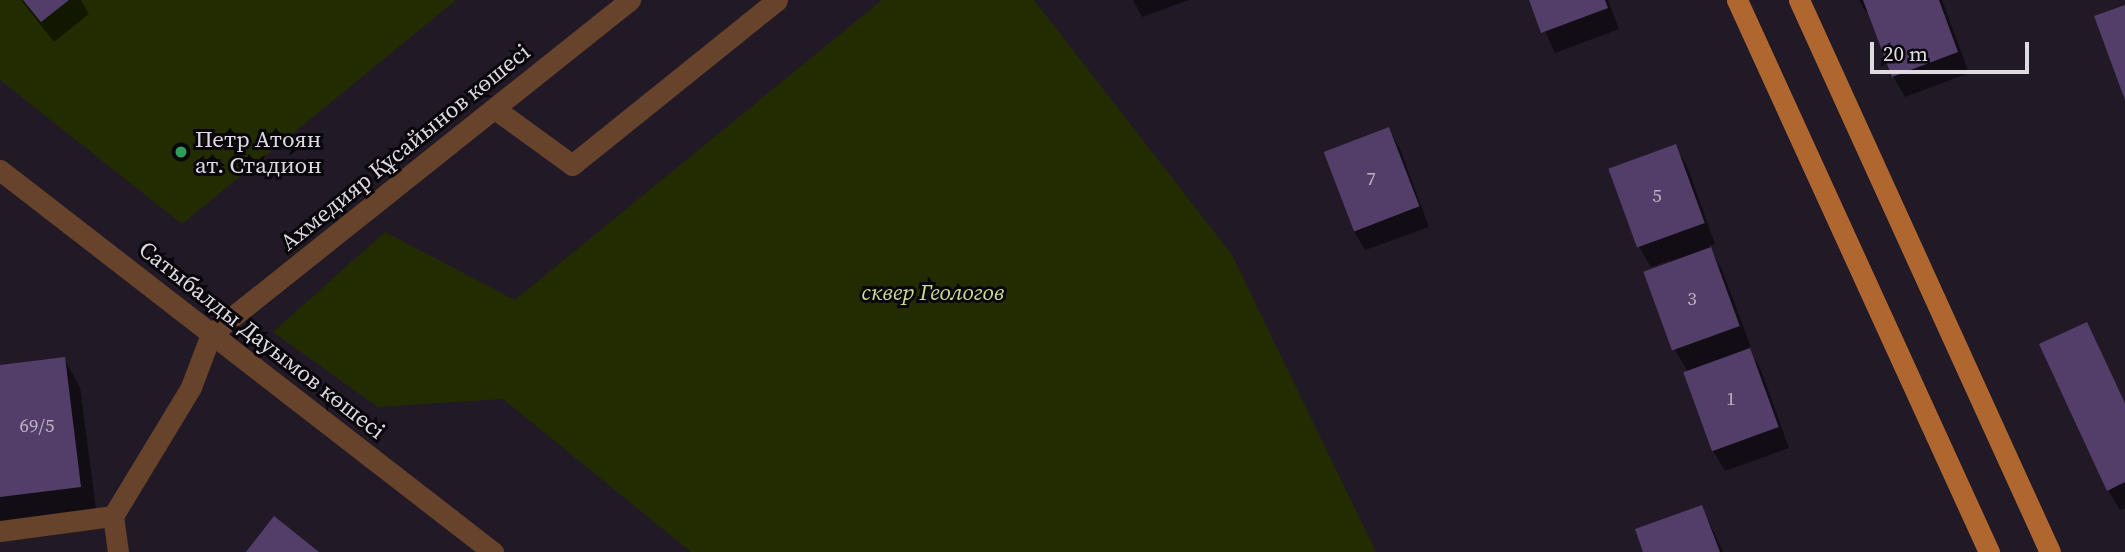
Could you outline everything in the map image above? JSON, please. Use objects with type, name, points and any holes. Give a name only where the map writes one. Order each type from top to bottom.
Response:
[{"type":"main road","points":[[1737,0],[1989,552]]},
{"type":"main road","points":[[1798,0],[2050,552]]},
{"type":"street","name":"Ахмедияр Құсайынов көшесі","points":[[211,334],[630,0]]},
{"type":"street","points":[[495,109],[572,164],[777,0]]},
{"type":"street","name":"Сатыбалды Дауымов көшесі","points":[[0,170],[493,552]]},
{"type":"street","points":[[118,552],[113,516],[191,387],[211,334]]},
{"type":"street","points":[[0,531],[113,516]]},
{"type":"green space","name":"Петр Атоян ат. Стадион","points":[[0,0],[456,0],[182,224],[0,80]]},
{"type":"green space","name":"сквер Геологов","points":[[882,0],[1034,0],[1232,255],[1376,552],[691,552],[503,399],[378,407],[273,332],[385,232],[515,300]]},
{"type":"building","points":[[23,0],[69,0],[41,22]]},
{"type":"building","points":[[1529,0],[1605,0],[1608,8],[1541,33]]},
{"type":"building","points":[[1863,0],[1939,0],[1958,52],[1892,77]]},
{"type":"building","points":[[2125,5],[2125,100],[2094,16]]},
{"type":"building","points":[[1389,127],[1419,206],[1354,231],[1324,152]]},
{"type":"building","points":[[1676,144],[1705,223],[1637,248],[1608,169]]},
{"type":"building","points":[[1711,247],[1740,326],[1672,351],[1643,272]]},
{"type":"building","points":[[2087,322],[2125,403],[2125,482],[2107,491],[2039,344]]},
{"type":"building","points":[[1750,348],[1779,427],[1712,451],[1683,372]]},
{"type":"building","points":[[65,357],[81,487],[0,497],[0,365]]},
{"type":"building","points":[[1702,505],[1720,552],[1643,552],[1635,529]]},
{"type":"building","points":[[274,516],[319,552],[246,552]]},
{"type":"place","name":"Петр Атоян ат. Стадион","points":[[181,152]]}]
